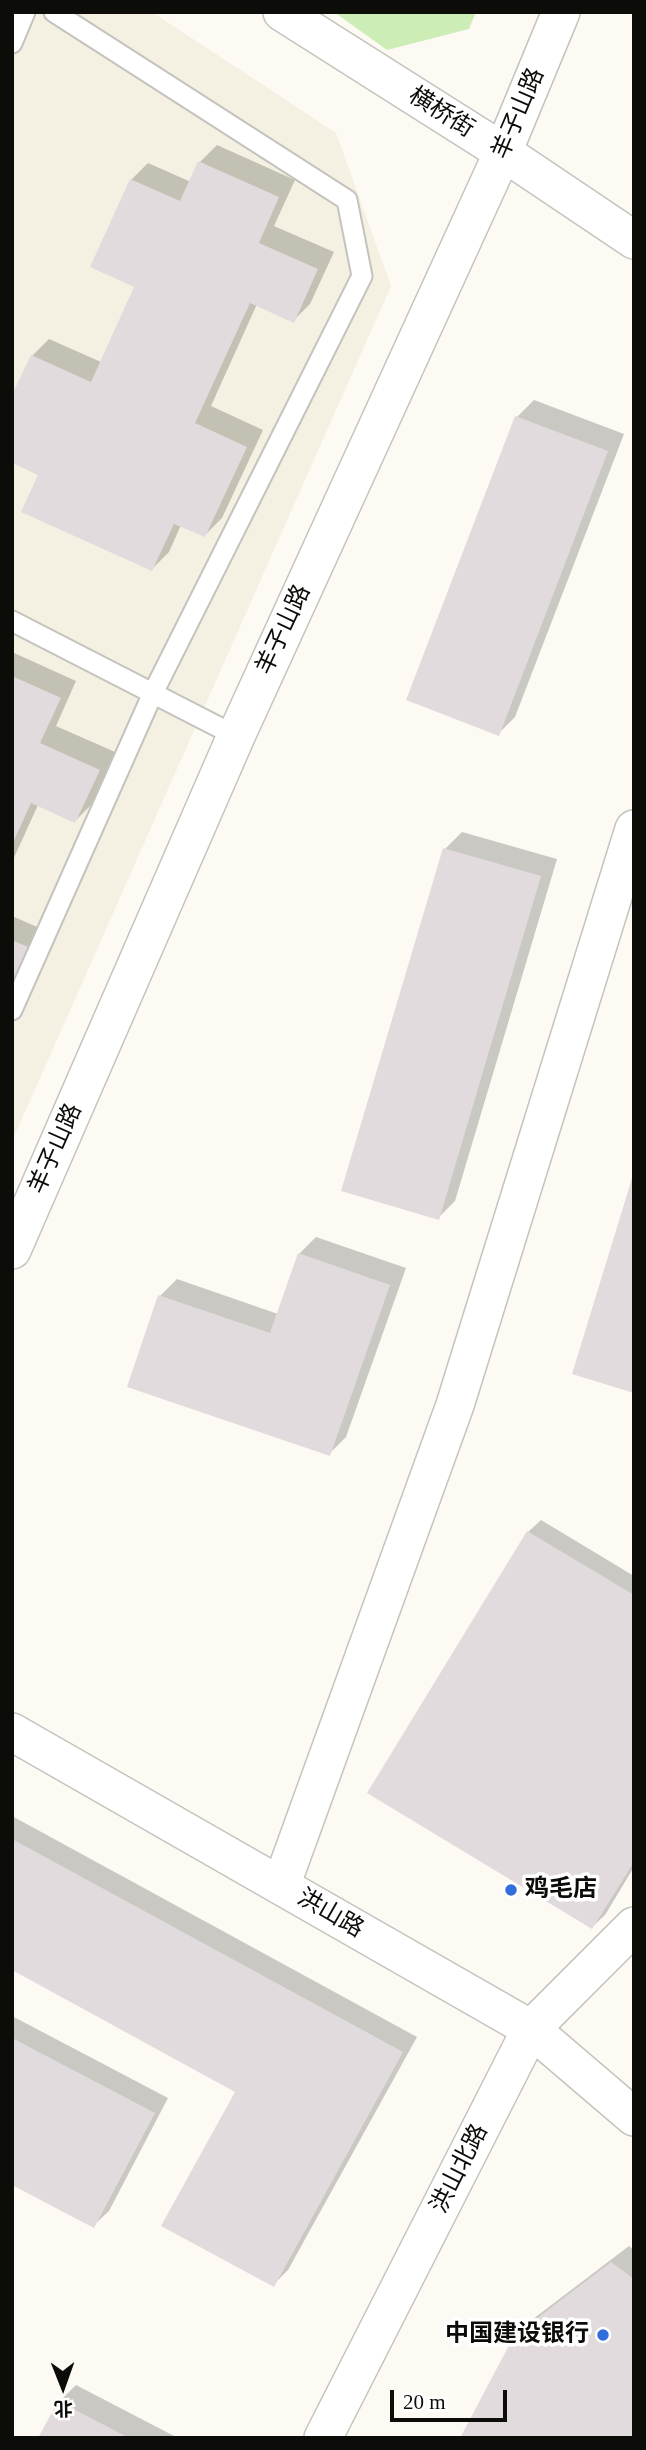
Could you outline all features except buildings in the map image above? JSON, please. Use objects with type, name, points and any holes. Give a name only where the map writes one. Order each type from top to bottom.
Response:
[{"type":"street","name":"横桥街","points":[[282,12],[503,152],[634,240]]},
{"type":"street","name":"羊子山路","points":[[12,1250],[236,736],[503,152],[561,12]]},
{"type":"street","points":[[281,1886],[454,1405],[634,829]]},
{"type":"street","name":"洪山路","points":[[12,1732],[531,2029],[634,2117]]},
{"type":"street","name":"洪山北路","points":[[323,2438],[531,2029],[634,1926]]},
{"type":"lane","points":[[12,43],[25,12]]},
{"type":"lane","points":[[12,1010],[153,693],[362,276],[347,200],[54,12]]},
{"type":"lane","points":[[12,621],[236,736]]},
{"type":"shaded area","points":[[12,12],[152,12],[336,133],[391,286],[12,1141]]},
{"type":"green space","points":[[334,12],[476,12],[469,29],[387,50]]},
{"type":"place","name":"鸡毛店","points":[[511,1890]]},
{"type":"place","name":"中国建设银行","points":[[603,2335]]}]
